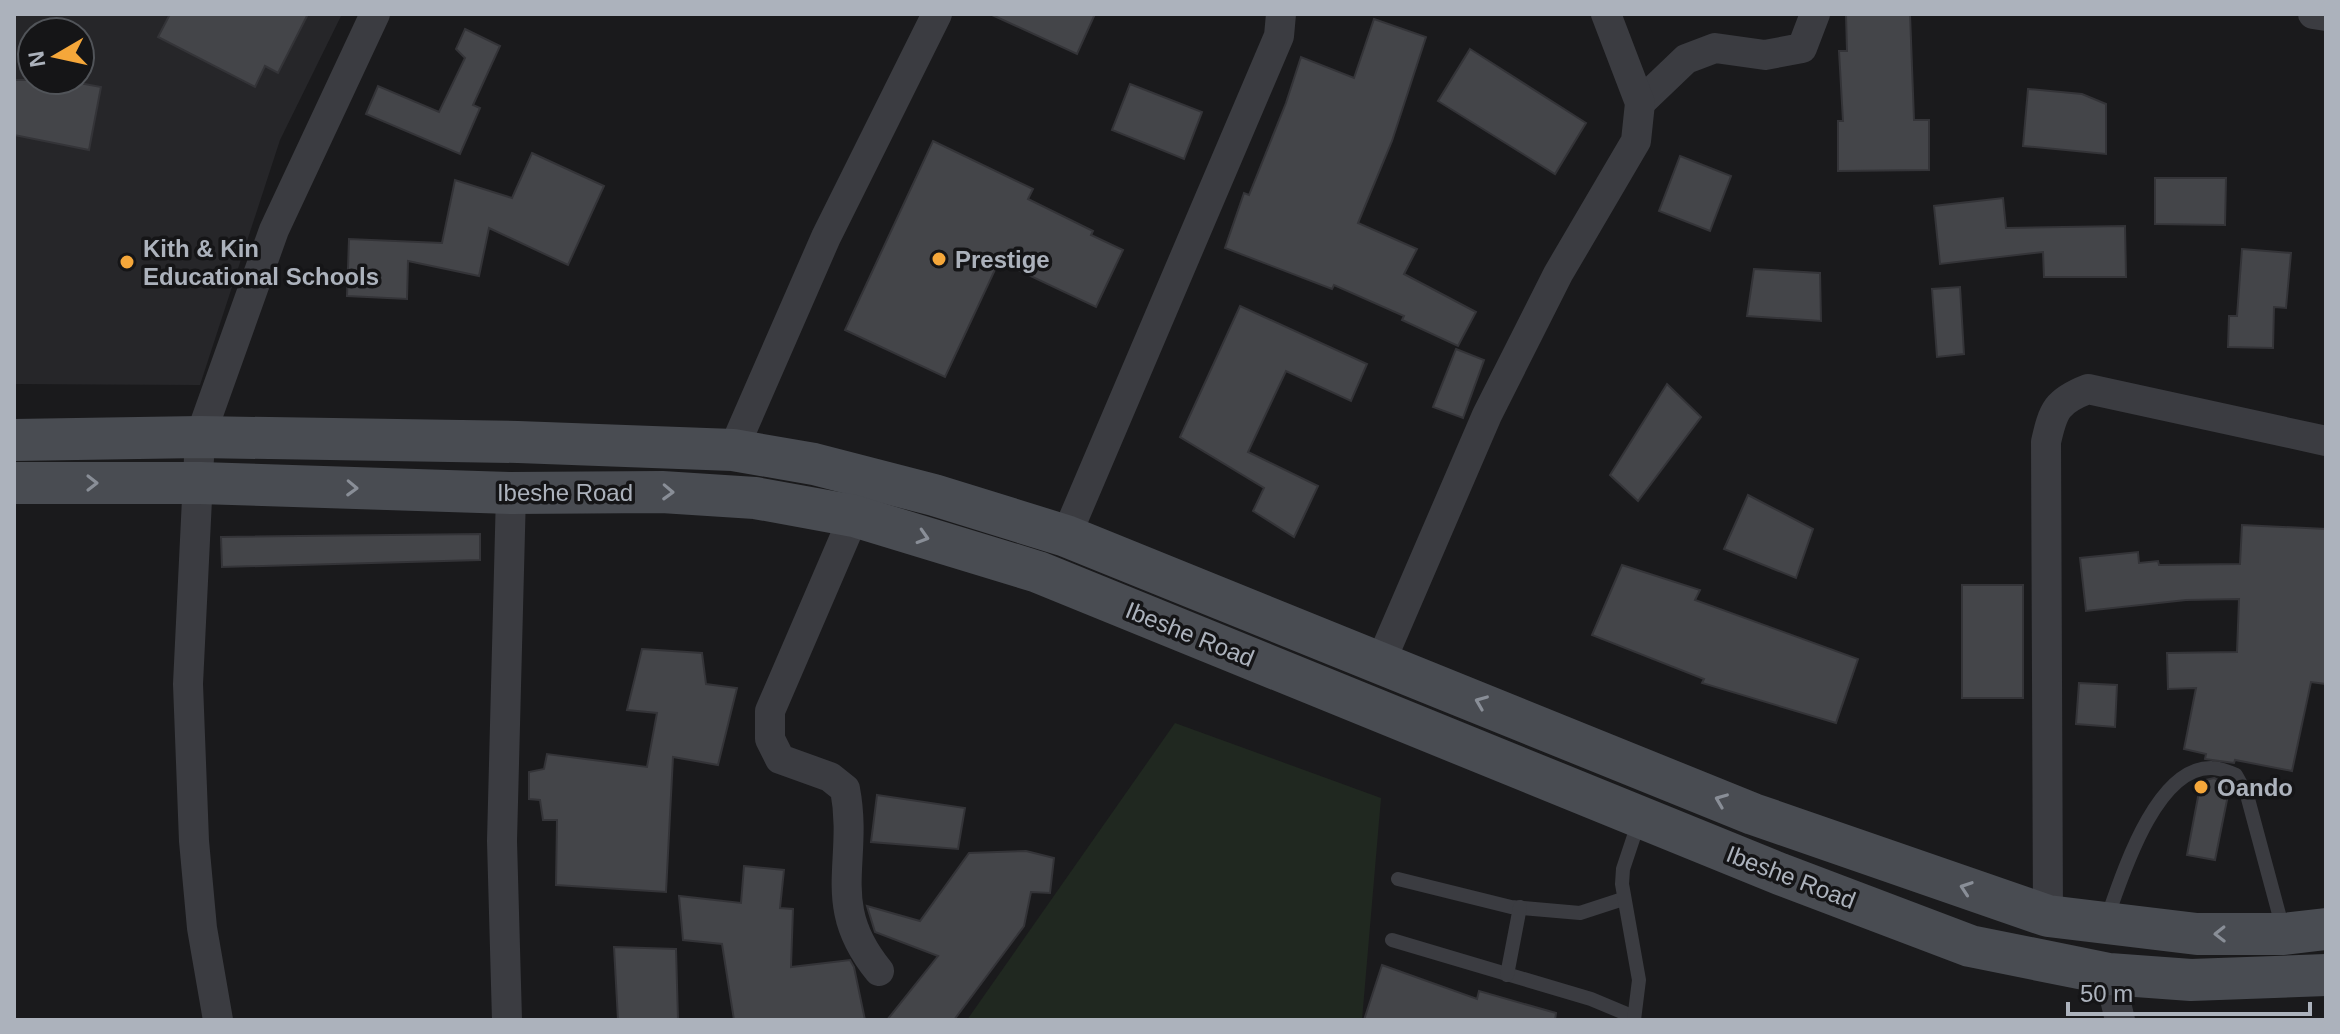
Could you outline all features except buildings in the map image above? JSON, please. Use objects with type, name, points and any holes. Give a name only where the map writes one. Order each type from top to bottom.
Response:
[{"type":"main road","name":"Ibeshe Road","points":[[14,440],[200,437],[518,442],[733,450],[829,468],[934,495],[1066,536],[1753,814],[2048,916],[2197,934],[2284,934],[2326,929]]},
{"type":"main road","name":"Ibeshe Road","points":[[14,483],[200,483],[511,493],[662,492],[755,498],[854,516],[1038,572],[1640,817],[1970,946],[2109,974],[2191,980],[2326,975]]},
{"type":"street","points":[[218,1020],[202,928],[195,855],[188,684],[200,437],[274,230],[375,14]]},
{"type":"street","points":[[733,450],[826,237],[937,14]]},
{"type":"street","points":[[1066,536],[1279,36],[1281,14]]},
{"type":"street","points":[[1381,661],[1487,415],[1558,274],[1636,141],[1640,103],[1606,14]]},
{"type":"street","points":[[1640,103],[1686,59],[1715,48],[1765,55],[1802,48],[1815,14]]},
{"type":"street","points":[[2313,14],[2326,16]]},
{"type":"street","points":[[2048,916],[2046,442],[2051,420],[2064,398],[2088,389],[2326,441]]},
{"type":"street","points":[[507,1020],[502,812],[511,493]]},
{"type":"street","points":[[854,516],[770,711],[770,739],[780,759],[830,777],[845,789],[849,810],[844,878],[847,911],[860,948],[879,971]]},
{"type":"street","points":[[2109,974],[2120,1020]]},
{"type":"lane","points":[[2104,925],[2136,841],[2162,799],[2188,773],[2211,768],[2236,775],[2247,795],[2284,934]]},
{"type":"lane","points":[[1392,940],[1591,999],[1634,1018],[1639,980],[1623,899],[1623,869],[1640,817]]},
{"type":"lane","points":[[1398,879],[1520,907],[1580,913],[1623,899]]},
{"type":"lane","points":[[1507,975],[1520,907]]},
{"type":"shaded area","name":"Kith & Kin Educational Schools","points":[[14,14],[342,14],[280,140],[200,385],[14,384]]},
{"type":"shaded area","points":[[1175,723],[1381,798],[1362,1020],[967,1020]]},
{"type":"place","name":"Prestige","points":[[939,259]]},
{"type":"place","name":"Kith & Kin Educational Schools","points":[[127,262]]},
{"type":"place","name":"Oando","points":[[2201,787]]}]
